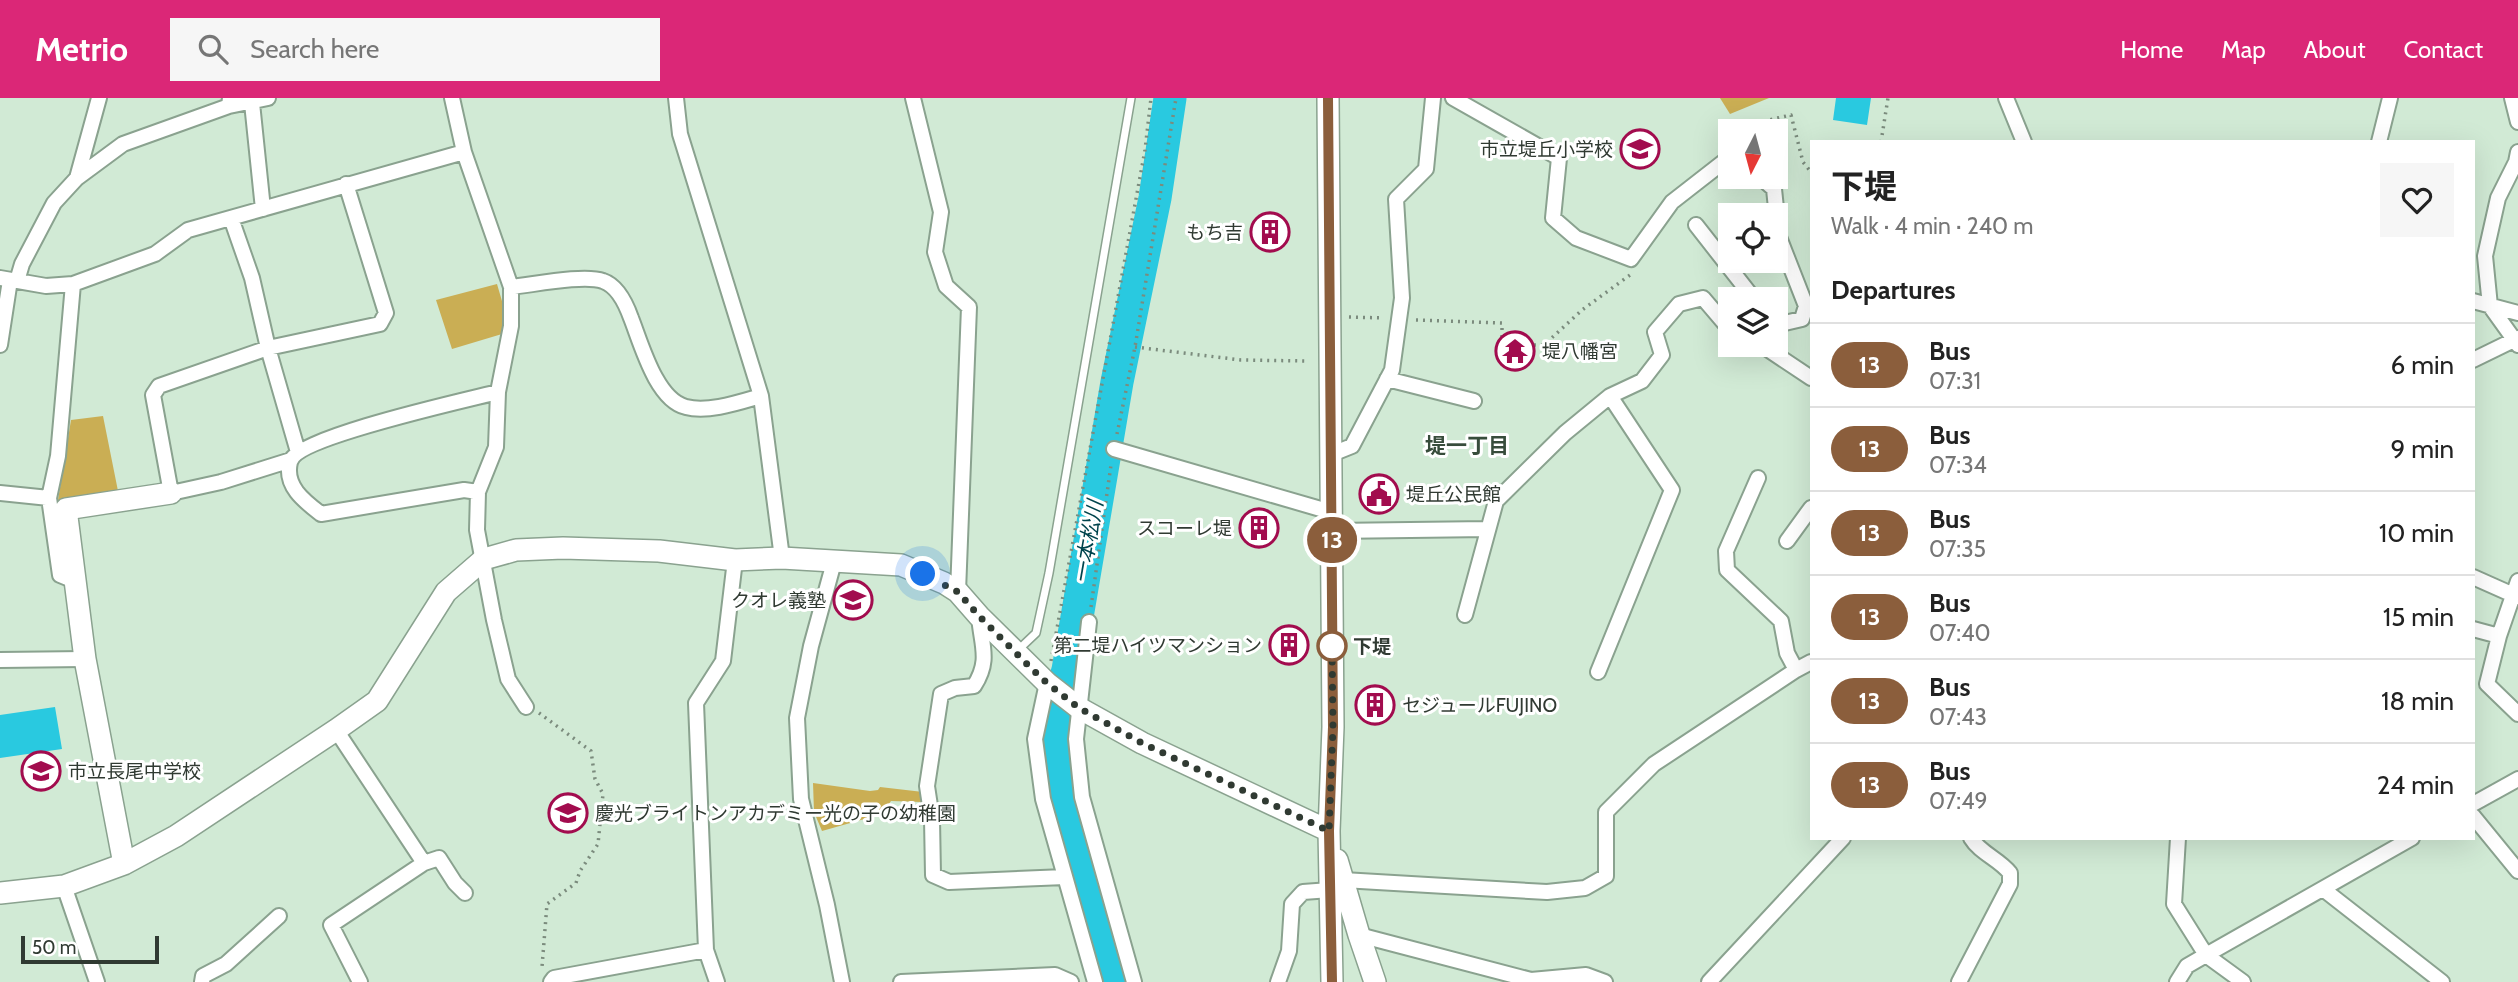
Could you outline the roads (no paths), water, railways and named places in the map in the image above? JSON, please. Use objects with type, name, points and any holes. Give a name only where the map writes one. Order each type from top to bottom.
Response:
[{"type":"street","points":[[77,178],[99,98]]},
{"type":"street","points":[[0,345],[9,280],[22,264],[54,203],[77,178],[123,144],[229,102],[252,103],[268,98]]},
{"type":"street","points":[[452,98],[464,152],[511,287],[511,326],[498,392],[496,447],[478,492],[477,530],[508,679],[526,707]]},
{"type":"street","points":[[676,98],[680,134],[761,396],[782,558]]},
{"type":"street","points":[[913,98],[942,212],[935,252],[946,286],[969,307],[958,592]]},
{"type":"street","points":[[1328,98],[1333,727],[1329,831],[1336,885],[1332,982]]},
{"type":"street","points":[[1332,454],[1352,446],[1392,370],[1402,298],[1396,199],[1426,169],[1433,98]]},
{"type":"street","points":[[1453,98],[1559,158],[1553,218],[1576,238],[1630,258],[1672,202],[1718,166]]},
{"type":"street","points":[[2006,98],[2023,140]]},
{"type":"street","points":[[2380,140],[2390,98]]},
{"type":"street","points":[[2512,98],[2518,122]]},
{"type":"street","points":[[252,103],[263,209]]},
{"type":"street","points":[[9,280],[46,286],[73,284],[155,254],[188,230],[464,152]]},
{"type":"street","points":[[2475,359],[2517,341],[2490,306],[2485,256],[2497,198],[2516,162],[2518,152]]},
{"type":"street","points":[[171,494],[154,399],[155,390],[159,386],[268,348],[380,324],[386,313],[346,184]]},
{"type":"street","points":[[1774,189],[1779,237],[1805,306],[1802,319],[1788,322]]},
{"type":"street","points":[[231,218],[252,278],[294,456],[290,474],[297,495],[321,514],[464,490],[478,492]]},
{"type":"street","points":[[1696,225],[1745,287]]},
{"type":"street","points":[[511,287],[587,279],[604,281],[625,301],[649,365],[665,392],[674,400],[685,407],[713,407],[761,396]]},
{"type":"street","points":[[73,284],[58,456],[49,498],[60,575],[77,582]]},
{"type":"street","points":[[1465,615],[1496,501],[1565,433],[1610,396],[1642,381],[1662,355],[1655,332],[1679,304],[1703,298],[1718,316]]},
{"type":"street","points":[[2475,302],[2518,313]]},
{"type":"street","points":[[1781,357],[1810,377]]},
{"type":"street","points":[[1387,379],[1474,401]]},
{"type":"street","points":[[124,864],[85,659],[66,509],[171,494],[221,482],[294,456],[334,435],[498,392]]},
{"type":"street","points":[[1598,672],[1672,490],[1610,396]]},
{"type":"street","points":[[1114,449],[1331,521],[1488,529]]},
{"type":"street","points":[[1758,478],[1726,551],[1727,570],[1782,621],[1787,653],[1796,670]]},
{"type":"street","points":[[0,493],[49,498]]},
{"type":"street","points":[[1787,541],[1810,509]]},
{"type":"street","points":[[0,893],[64,886],[124,864],[176,835],[336,730],[377,701],[446,592],[484,559],[516,550],[564,548],[659,551],[735,560],[782,558],[901,565],[944,583],[958,592],[1015,653],[1076,705],[1142,743],[1329,831]]},
{"type":"street","points":[[717,982],[706,950],[696,704],[723,661],[735,560]]},
{"type":"street","points":[[834,562],[811,646],[797,718],[801,799],[827,905],[842,982]]},
{"type":"street","points":[[2475,578],[2516,591],[2499,636],[2487,684],[2518,714]]},
{"type":"street","points":[[979,616],[985,663],[981,675],[974,686],[955,688],[941,694],[938,708],[927,786],[932,819],[933,875],[949,882],[1065,877]]},
{"type":"street","points":[[1089,622],[1076,705],[1076,739],[1082,797],[1134,982]]},
{"type":"street","points":[[2475,630],[2499,636]]},
{"type":"street","points":[[0,660],[85,659]]},
{"type":"street","points":[[1278,982],[1289,951],[1292,904],[1303,892],[1336,885],[1548,892],[1586,888],[1606,876],[1606,812],[1654,764],[1810,663]]},
{"type":"street","points":[[1051,686],[1035,739],[1043,799],[1096,982]]},
{"type":"street","points":[[336,730],[424,863]]},
{"type":"street","points":[[2475,803],[2518,779]]},
{"type":"street","points":[[2475,818],[2518,871]]},
{"type":"street","points":[[1709,982],[1841,840]]},
{"type":"street","points":[[1959,982],[2010,884],[2010,873],[2004,866],[1972,840]]},
{"type":"street","points":[[2178,840],[2174,904],[2206,955],[2244,982]]},
{"type":"street","points":[[2178,982],[2187,966],[2408,840]]},
{"type":"street","points":[[360,982],[331,925],[424,863],[439,858],[465,893]]},
{"type":"street","points":[[1336,885],[1359,935],[1376,982]]},
{"type":"street","points":[[64,886],[97,982]]},
{"type":"street","points":[[2323,888],[2442,982]]},
{"type":"street","points":[[202,982],[203,976],[226,964],[279,916]]},
{"type":"street","points":[[1359,935],[1531,981],[1586,975],[1605,982]]},
{"type":"street","points":[[554,981],[706,950]]},
{"type":"street","points":[[901,982],[1055,975],[1071,982]]},
{"type":"lane","points":[[1015,653],[1036,633],[1049,573],[1131,98]]},
{"type":"water","points":[[1836,98],[1871,98],[1867,125],[1833,120]]},
{"type":"water","points":[[55,707],[62,749],[0,758],[0,715]]},
{"type":"waterway","name":"一本松川","points":[[1119,982],[1055,774],[1057,709],[1068,670],[1117,382],[1155,198],[1170,98]]},
{"type":"place","name":"市立堤丘小学校","points":[[1640,149]]},
{"type":"place","name":"もち吉","points":[[1270,232]]},
{"type":"place","name":"堤八幡宮","points":[[1515,351]]},
{"type":"place","name":"堤丘公民館","points":[[1379,494]]},
{"type":"place","name":"スコーレ堤","points":[[1259,528]]},
{"type":"place","name":"クオレ義塾","points":[[853,600]]},
{"type":"place","name":"第二堤ハイツマンション","points":[[1289,645]]},
{"type":"place","name":"下堤","points":[[1332,646]]},
{"type":"place","name":"セジュールFUJINO","points":[[1375,705]]},
{"type":"place","name":"市立長尾中学校","points":[[41,771]]},
{"type":"place","name":"慶光ブライトンアカデミー光の子の幼稚園","points":[[568,813]]},
{"type":"district","name":"堤一丁目","points":[[1467,445]]}]
